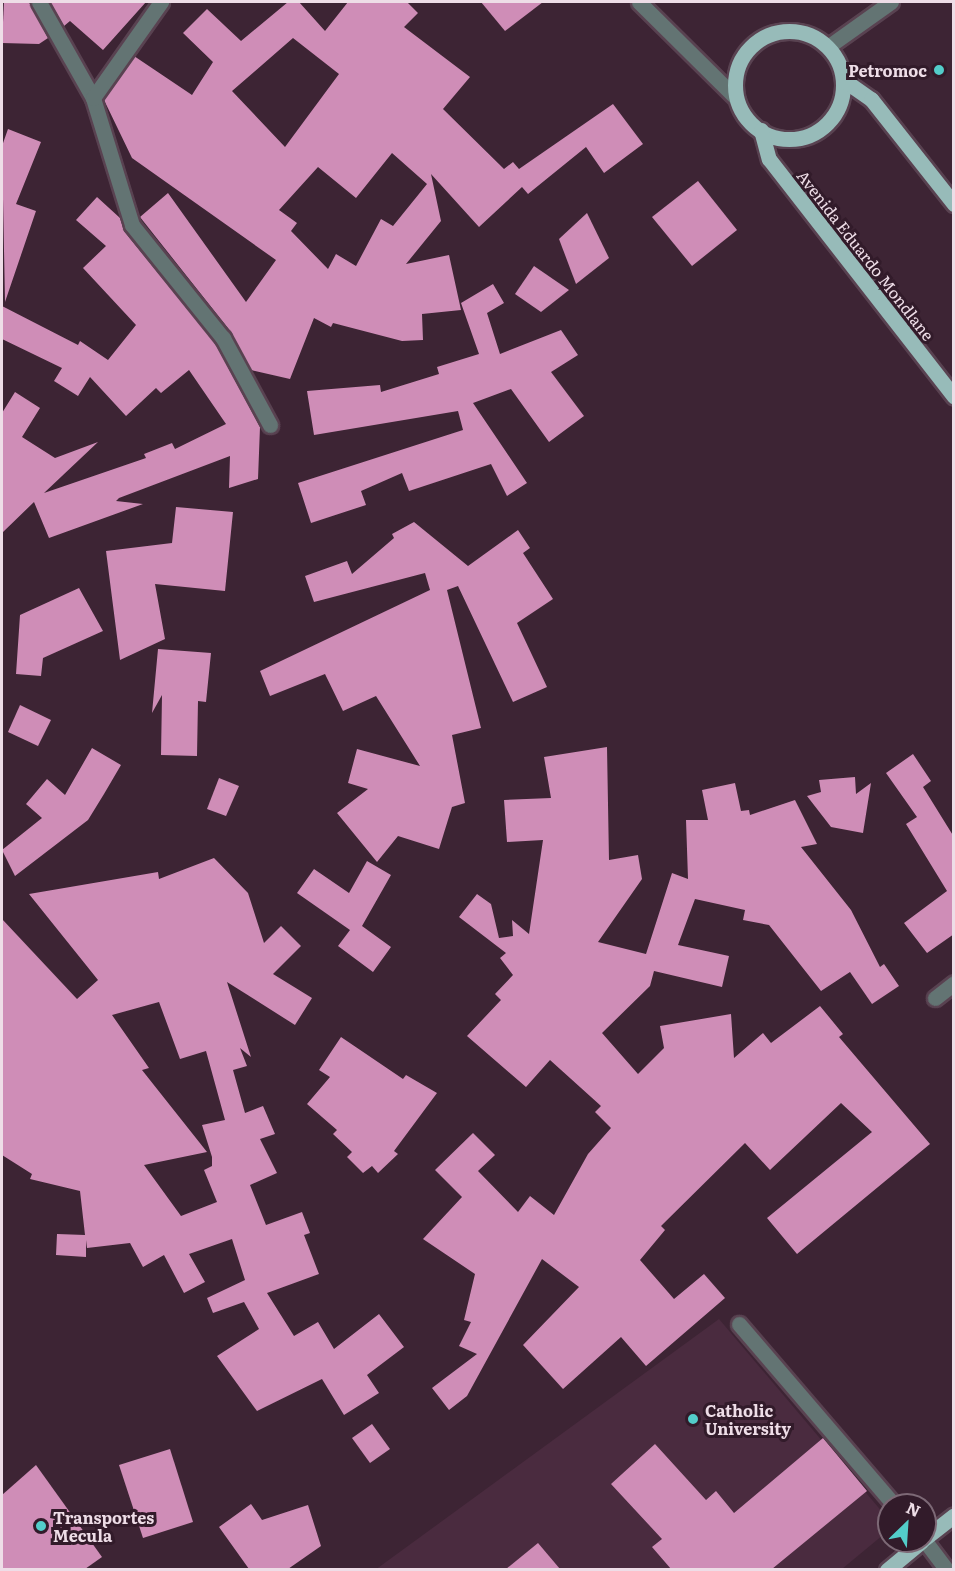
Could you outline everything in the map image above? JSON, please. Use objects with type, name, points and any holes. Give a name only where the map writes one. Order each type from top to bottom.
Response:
[{"type":"main road","points":[[845,81],[839,108],[817,133],[783,140],[751,126],[734,96],[738,63],[760,37],[795,29],[829,46],[845,81],[871,99],[954,204]]},
{"type":"main road","name":"Avenida Eduardo Mondlane","points":[[760,130],[769,159],[954,397]]},
{"type":"main road","points":[[937,1529],[954,1515]]},
{"type":"main road","points":[[887,1569],[907,1553]]},
{"type":"street","points":[[39,2],[93,98],[132,225],[223,338],[270,425]]},
{"type":"street","points":[[93,98],[161,2]]},
{"type":"street","points":[[639,2],[734,96]]},
{"type":"street","points":[[829,46],[891,2]]},
{"type":"street","points":[[935,998],[954,983]]},
{"type":"street","points":[[739,1324],[884,1493]]},
{"type":"street","points":[[934,1553],[947,1569]]},
{"type":"shaded area","name":"Catholic University","points":[[719,1319],[877,1506],[877,1540],[842,1569],[375,1570]]},
{"type":"building","points":[[4,2],[29,2],[48,38],[39,44],[2,43]]},
{"type":"building","points":[[50,2],[146,2],[103,50],[70,21],[64,26]]},
{"type":"building","points":[[288,2],[299,2],[325,31],[348,2],[407,2],[418,13],[404,27],[470,77],[443,109],[504,169],[513,162],[519,169],[613,104],[643,144],[604,173],[586,147],[528,194],[522,187],[479,227],[431,174],[441,221],[406,264],[449,255],[461,310],[422,314],[423,340],[402,341],[333,323],[331,327],[314,318],[290,379],[251,370],[231,332],[140,217],[168,193],[246,302],[276,260],[132,158],[104,100],[134,56],[192,95],[213,62],[183,33],[207,9],[241,41]],"holes":[[[293,38],[339,74],[285,147],[232,91]],[[392,153],[427,184],[393,226],[381,219],[356,266],[336,254],[328,269],[291,231],[297,223],[279,210],[318,167],[356,198]]]},
{"type":"building","points":[[481,2],[543,2],[505,31]]},
{"type":"building","points":[[8,129],[41,142],[16,204],[36,211],[5,302],[2,146]]},
{"type":"building","points":[[698,181],[737,230],[692,266],[652,217]]},
{"type":"building","points":[[97,197],[120,218],[124,231],[215,343],[260,427],[258,479],[229,488],[230,456],[116,501],[143,504],[49,538],[34,502],[2,533],[2,413],[15,392],[40,408],[22,437],[55,458],[98,442],[44,493],[146,458],[144,454],[172,443],[175,449],[226,424],[189,370],[161,393],[156,388],[126,416],[90,377],[78,396],[54,381],[62,368],[2,339],[2,306],[78,345],[80,341],[108,360],[136,325],[83,268],[106,246],[76,220]]},
{"type":"building","points":[[587,213],[609,258],[576,284],[559,239]]},
{"type":"building","points":[[534,266],[569,290],[541,312],[515,294]]},
{"type":"building","points":[[493,284],[504,303],[487,313],[500,354],[561,330],[578,355],[551,372],[584,416],[549,442],[511,389],[473,403],[527,483],[507,496],[491,464],[409,491],[402,473],[361,491],[366,505],[311,523],[298,483],[463,430],[458,411],[314,435],[307,391],[380,385],[381,392],[439,374],[437,367],[479,354],[461,303]]},
{"type":"building","points":[[176,507],[233,512],[225,591],[155,584],[165,639],[120,660],[106,551],[172,543]]},
{"type":"building","points":[[414,522],[468,566],[518,530],[530,548],[523,553],[553,599],[517,623],[547,687],[513,702],[458,586],[447,590],[481,728],[452,735],[465,803],[452,807],[439,849],[398,836],[377,862],[337,813],[368,789],[348,783],[357,749],[420,766],[376,696],[343,711],[325,674],[270,696],[260,671],[430,590],[425,573],[314,602],[305,576],[347,561],[352,574],[394,538],[392,534]]},
{"type":"building","points":[[79,588],[103,631],[43,658],[41,676],[16,674],[20,615]]},
{"type":"building","points":[[158,649],[211,653],[206,702],[198,701],[197,756],[161,755],[162,695],[152,713]]},
{"type":"building","points":[[20,705],[51,720],[38,746],[8,732]]},
{"type":"building","points":[[607,747],[609,860],[638,855],[642,879],[598,942],[646,954],[672,873],[688,879],[686,820],[708,820],[702,790],[735,783],[741,811],[749,810],[750,815],[795,800],[817,844],[801,847],[851,910],[880,967],[884,964],[899,986],[872,1004],[850,972],[821,991],[769,925],[743,920],[745,910],[695,899],[678,945],[729,956],[722,987],[654,971],[650,986],[602,1033],[638,1074],[664,1048],[660,1026],[731,1014],[734,1058],[763,1033],[771,1043],[820,1006],[843,1034],[839,1037],[930,1144],[797,1254],[767,1218],[872,1132],[841,1103],[770,1170],[745,1143],[661,1226],[665,1230],[640,1260],[674,1299],[704,1274],[725,1298],[646,1366],[621,1337],[563,1389],[523,1345],[579,1287],[542,1259],[467,1396],[449,1410],[432,1388],[477,1354],[459,1346],[471,1322],[464,1320],[475,1274],[423,1239],[462,1197],[435,1170],[473,1133],[495,1155],[478,1171],[518,1212],[530,1196],[554,1215],[588,1154],[611,1128],[595,1112],[601,1106],[550,1060],[526,1087],[467,1036],[501,1000],[495,994],[513,975],[500,958],[506,953],[459,917],[477,894],[491,904],[499,938],[513,936],[512,920],[529,934],[543,840],[507,842],[504,800],[551,798],[544,757]]},
{"type":"building","points":[[92,748],[121,765],[104,794],[88,820],[15,876],[2,850],[42,818],[26,804],[47,779],[65,795]]},
{"type":"building","points":[[913,754],[931,781],[923,787],[954,837],[954,934],[927,953],[904,923],[947,891],[906,824],[917,817],[886,773]]},
{"type":"building","points":[[855,777],[856,794],[871,783],[863,833],[831,827],[807,796],[821,792],[819,780]]},
{"type":"building","points":[[219,778],[239,786],[226,816],[207,809]]},
{"type":"building","points":[[214,858],[248,893],[264,943],[281,926],[301,946],[273,974],[312,998],[295,1025],[227,982],[251,1057],[240,1048],[247,1066],[233,1070],[245,1113],[263,1106],[275,1134],[260,1139],[277,1173],[250,1185],[266,1225],[302,1212],[310,1233],[304,1235],[319,1274],[267,1293],[294,1336],[318,1322],[334,1349],[379,1314],[404,1347],[367,1375],[379,1393],[344,1415],[322,1379],[257,1411],[217,1356],[259,1329],[244,1302],[213,1313],[207,1298],[245,1280],[232,1239],[189,1254],[205,1282],[184,1293],[164,1255],[143,1267],[130,1243],[87,1248],[86,1240],[86,1257],[56,1255],[57,1234],[85,1235],[80,1191],[30,1179],[32,1174],[2,1155],[2,919],[77,999],[98,980],[29,894],[158,872],[159,879]],"holes":[[[159,1002],[180,1059],[206,1051],[225,1120],[202,1125],[212,1157],[212,1166],[204,1170],[217,1202],[181,1216],[144,1165],[207,1152],[142,1070],[149,1068],[112,1015]]]},
{"type":"building","points":[[367,861],[391,875],[362,926],[391,947],[373,972],[338,946],[350,930],[297,893],[314,869],[349,893]]},
{"type":"building","points":[[341,1037],[403,1079],[406,1075],[437,1093],[394,1151],[398,1154],[378,1173],[372,1166],[363,1173],[347,1157],[352,1152],[333,1134],[337,1130],[307,1104],[330,1077],[319,1070]]},
{"type":"building","points":[[372,1424],[390,1449],[370,1463],[352,1438]]},
{"type":"building","points":[[823,1438],[867,1491],[772,1569],[671,1569],[652,1547],[662,1539],[611,1484],[655,1444],[706,1500],[716,1491],[734,1513]]},
{"type":"building","points":[[170,1449],[193,1522],[143,1538],[119,1465]]},
{"type":"building","name":"Transportes Mecula","points":[[36,1465],[102,1557],[85,1569],[2,1569],[2,1495]]},
{"type":"building","points":[[251,1504],[262,1520],[308,1505],[321,1546],[288,1569],[249,1569],[219,1527]]},
{"type":"building","points":[[538,1543],[560,1569],[506,1569]]},
{"type":"place","name":"Petromoc","points":[[939,70]]},
{"type":"place","name":"Catholic University","points":[[693,1419]]},
{"type":"place","name":"Transportes Mecula","points":[[41,1526]]}]
